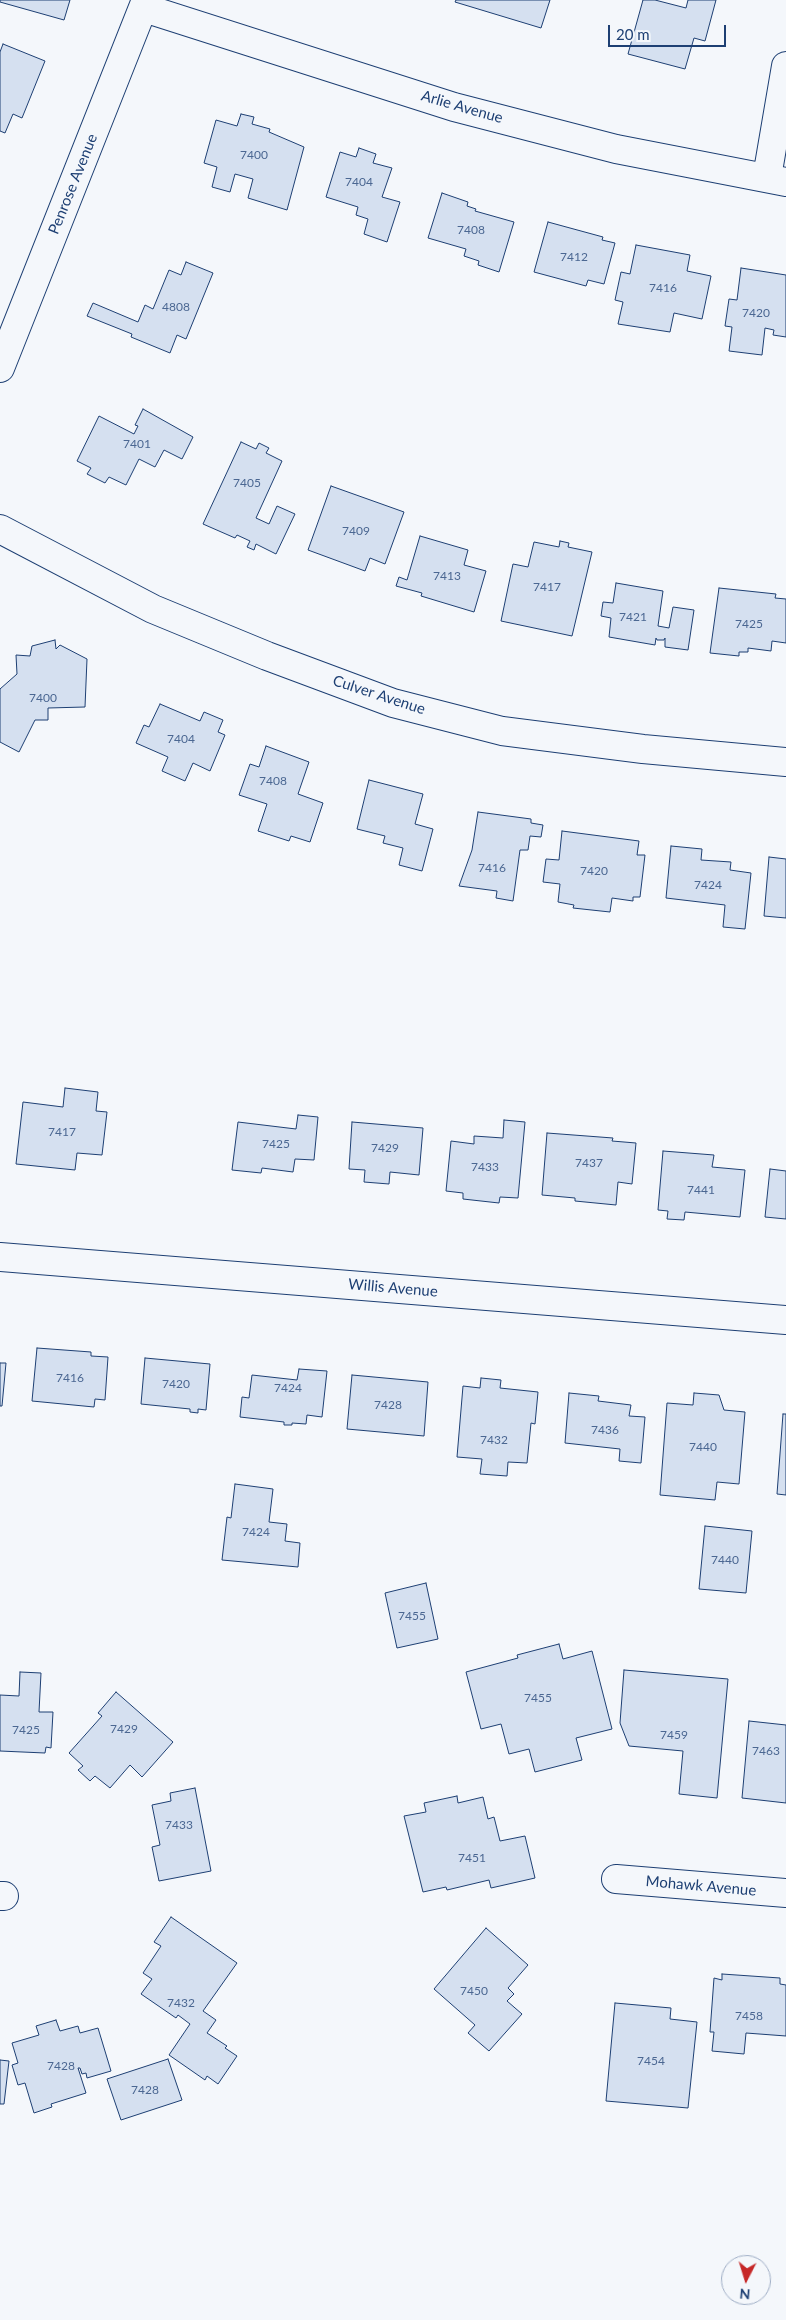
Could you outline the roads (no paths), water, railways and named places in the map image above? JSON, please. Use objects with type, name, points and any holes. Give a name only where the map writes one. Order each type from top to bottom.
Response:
[{"type":"street","name":"Arlie Avenue","points":[[145,4],[454,106],[616,149],[776,180]]},
{"type":"street","name":"Penrose Avenue","points":[[0,368],[145,4]]},
{"type":"street","points":[[776,180],[786,66]]},
{"type":"street","name":"Culver Avenue","points":[[0,529],[153,609],[267,656],[393,703],[502,731],[643,749],[786,762]]},
{"type":"street","name":"Willis Avenue","points":[[0,1257],[786,1320]]},
{"type":"street","name":"Mohawk Avenue","points":[[616,1879],[786,1893]]}]
